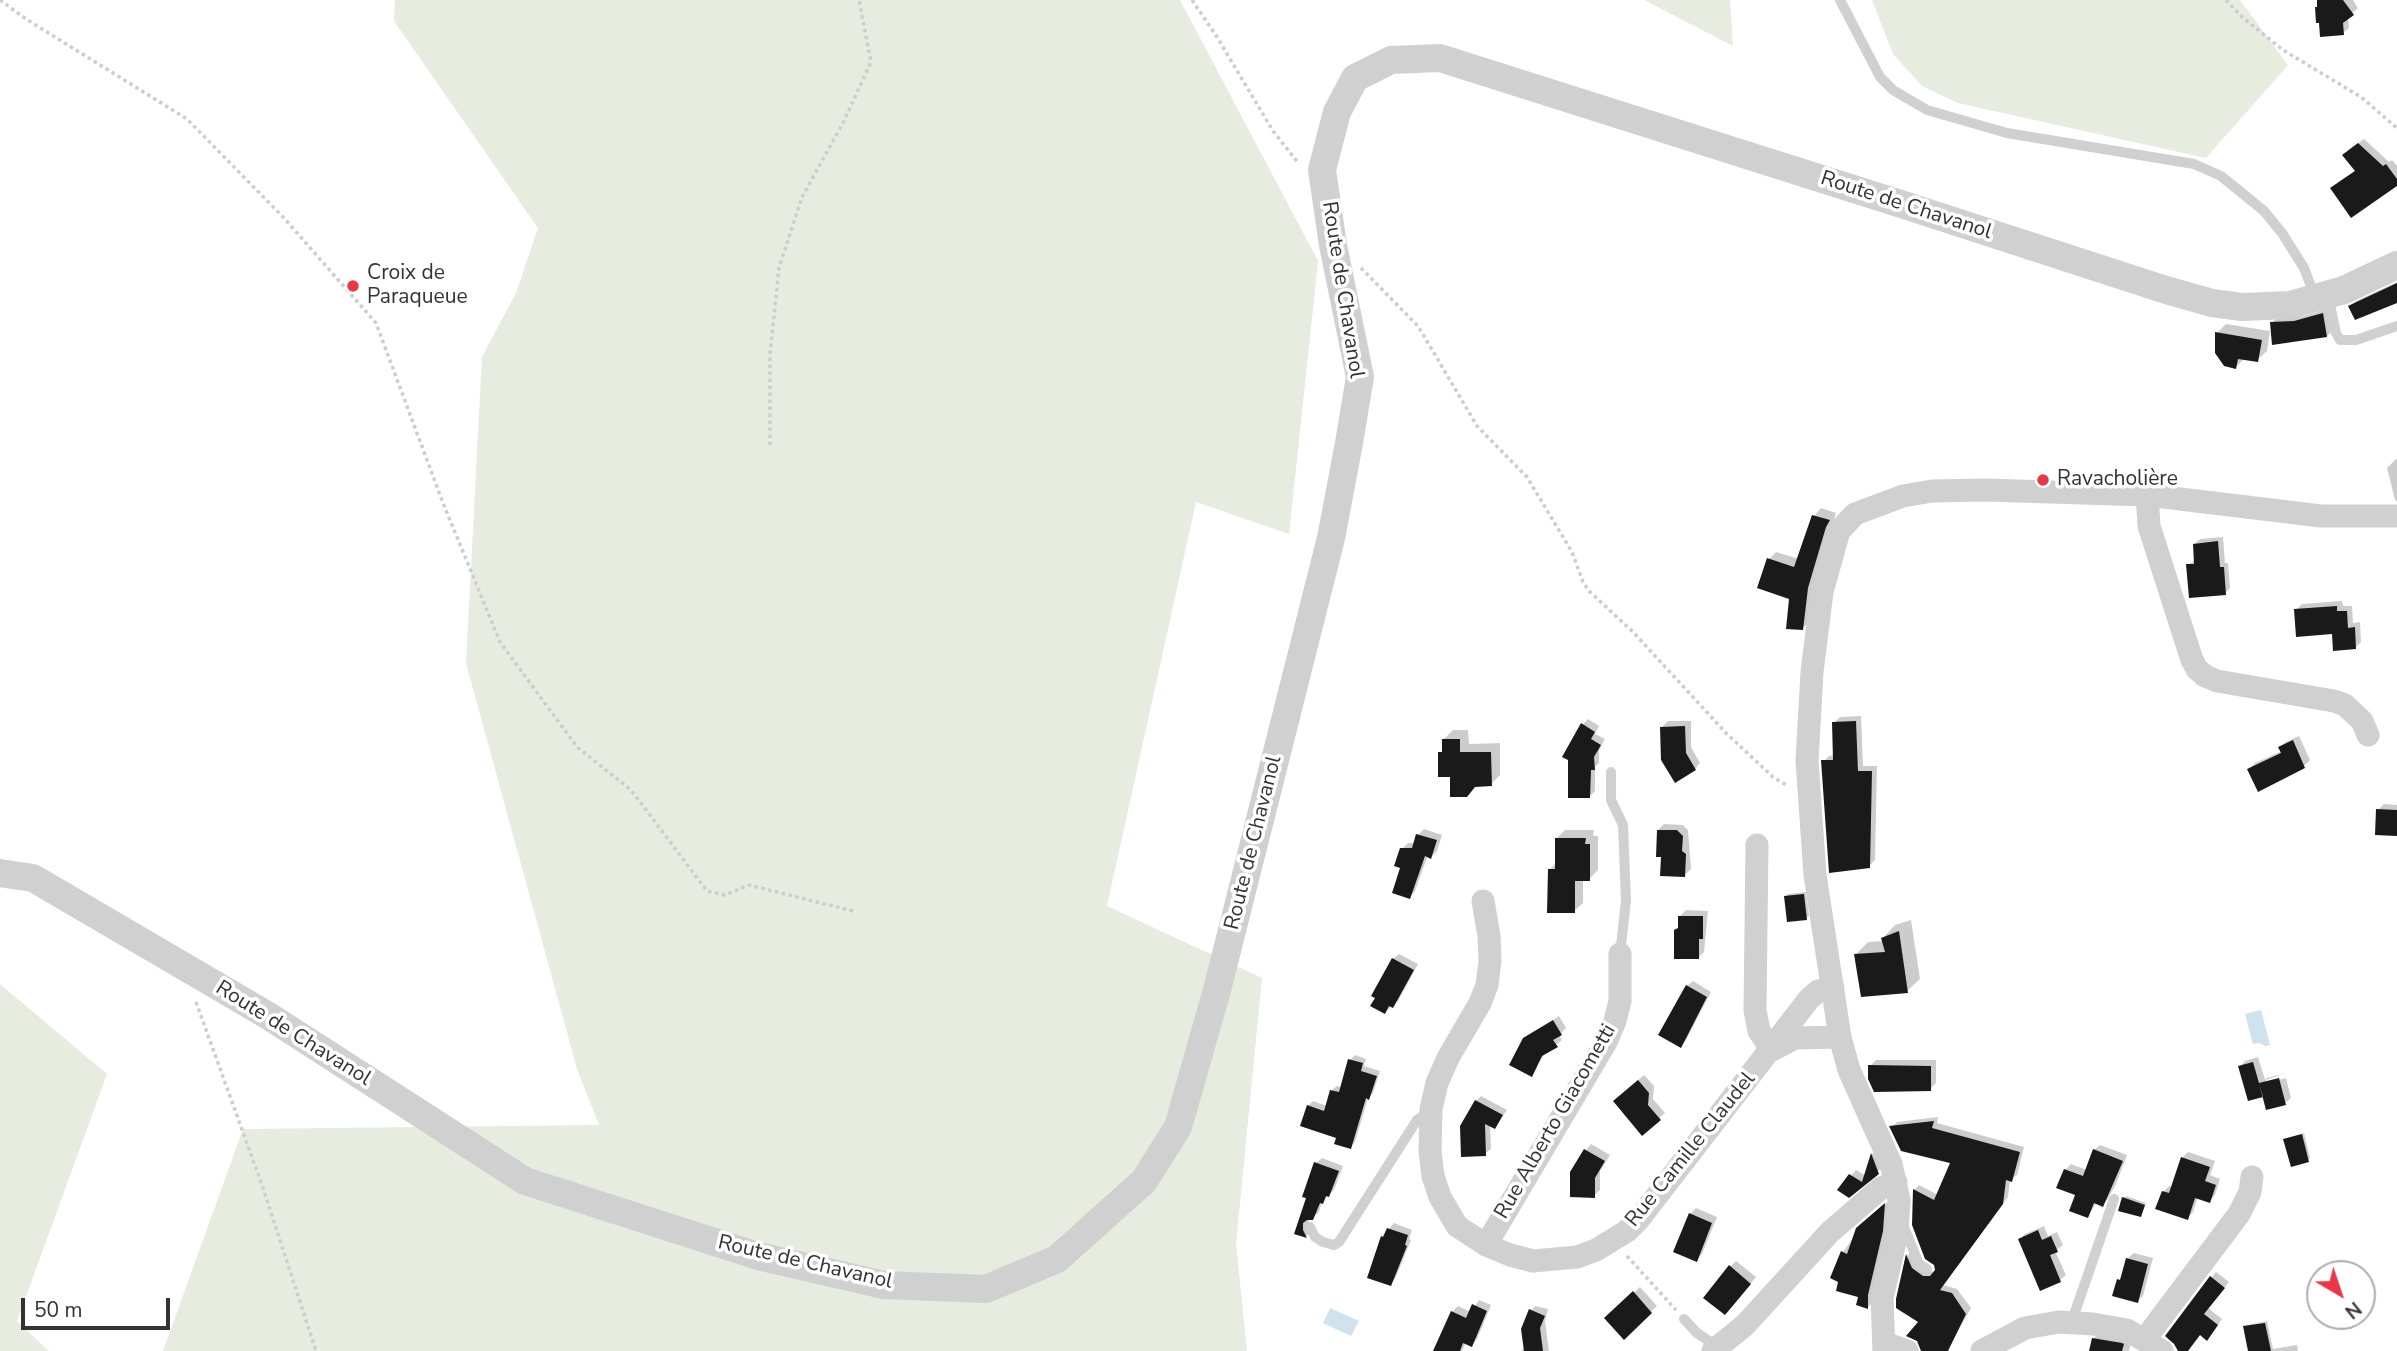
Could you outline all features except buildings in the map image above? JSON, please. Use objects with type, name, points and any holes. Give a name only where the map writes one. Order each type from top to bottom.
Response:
[{"type":"street","name":"Route de Chavanol","points":[[0,873],[33,877],[267,1016],[526,1181],[758,1256],[884,1285],[986,1289],[1057,1259],[1144,1181],[1178,1127],[1216,990],[1331,538],[1360,377],[1333,245],[1322,170],[1337,112],[1355,78],[1391,60],[1440,58],[2212,303],[2242,307],[2290,305],[2322,297],[2397,265]]},
{"type":"street","points":[[1892,1349],[1882,1298],[1892,1259],[1899,1199],[1896,1182],[1878,1132],[1843,1054],[1815,875],[1807,761],[1812,672],[1822,592],[1839,531],[1855,514],[1903,496],[1932,491],[2147,495],[2321,516],[2397,516]]},
{"type":"street","points":[[2147,495],[2149,526],[2197,669],[2217,681],[2345,705],[2362,721],[2368,735]]},
{"type":"street","points":[[1757,845],[1755,1010],[1759,1031],[1772,1050],[1796,1038],[1840,1037]]},
{"type":"street","name":"Rue Camille Claudel","points":[[1483,901],[1490,961],[1487,985],[1437,1083],[1431,1115],[1430,1151],[1433,1176],[1440,1197],[1457,1227],[1486,1245],[1533,1261],[1577,1257],[1613,1241],[1639,1219],[1772,1050],[1788,1024],[1818,991],[1833,988]]},
{"type":"street","name":"Rue Alberto Giacometti","points":[[1486,1245],[1611,1031],[1620,1001],[1619,954]]},
{"type":"street","points":[[1982,1351],[2025,1328],[2059,1322],[2127,1330],[2153,1345],[2239,1214],[2250,1192],[2252,1177]]},
{"type":"street","points":[[1716,1349],[1754,1317],[1830,1232],[1881,1188],[1896,1182]]},
{"type":"lane","points":[[1840,0],[1880,76],[1893,90],[1927,110],[2040,140],[2194,164],[2221,176],[2264,211],[2282,233],[2322,297],[2340,341],[2356,340],[2397,326]]},
{"type":"lane","points":[[1611,772],[1611,800],[1623,825],[1626,901],[1619,954]]},
{"type":"lane","points":[[1310,1227],[1315,1237],[1323,1242],[1334,1245],[1339,1242],[1417,1120],[1426,1114],[1431,1115]]},
{"type":"lane","points":[[2073,1323],[2114,1199]]},
{"type":"lane","points":[[1898,1222],[1903,1225],[1919,1264],[1927,1269]]},
{"type":"lane","points":[[1684,1319],[1716,1349]]},
{"type":"path","points":[[0,0],[187,120],[284,218],[376,323],[443,503],[499,642],[577,747],[631,790],[707,891],[725,895],[749,886],[853,911]]},
{"type":"path","points":[[770,445],[770,354],[779,268],[802,197],[843,123],[870,62],[859,0]]},
{"type":"path","points":[[1192,0],[1273,131],[1311,180],[1326,194]]},
{"type":"path","points":[[2226,0],[2242,17],[2283,50],[2361,96],[2397,128]]},
{"type":"path","points":[[1333,245],[1360,266],[1418,326],[1476,426],[1527,477],[1572,552],[1589,591],[1633,632],[1755,762],[1786,785],[1809,787]]},
{"type":"path","points":[[183,966],[263,1188],[316,1351]]},
{"type":"path","points":[[1613,1241],[1684,1319]]},
{"type":"shaded area","points":[[395,0],[1180,0],[1318,261],[1289,534],[1196,502],[1107,906],[1262,978],[1236,1244],[1247,1351],[163,1351],[243,1129],[599,1125],[577,1069],[466,663],[482,357],[516,293],[538,228],[394,21]]},
{"type":"shaded area","points":[[1644,0],[1730,0],[1733,46]]},
{"type":"shaded area","points":[[1872,0],[2240,0],[2288,65],[2206,158],[1958,103],[1922,86],[1893,54]]},
{"type":"shaded area","points":[[0,984],[107,1074],[17,1321],[49,1351],[0,1351]]},
{"type":"water","points":[[2261,1010],[2270,1045],[2265,1046],[2253,1044],[2245,1014]]},
{"type":"water","points":[[1330,1308],[1359,1321],[1351,1336],[1323,1323]]},
{"type":"place","name":"Croix de Paraqueue","points":[[353,286]]},
{"type":"place","name":"Ravacholière","points":[[2043,480]]}]
